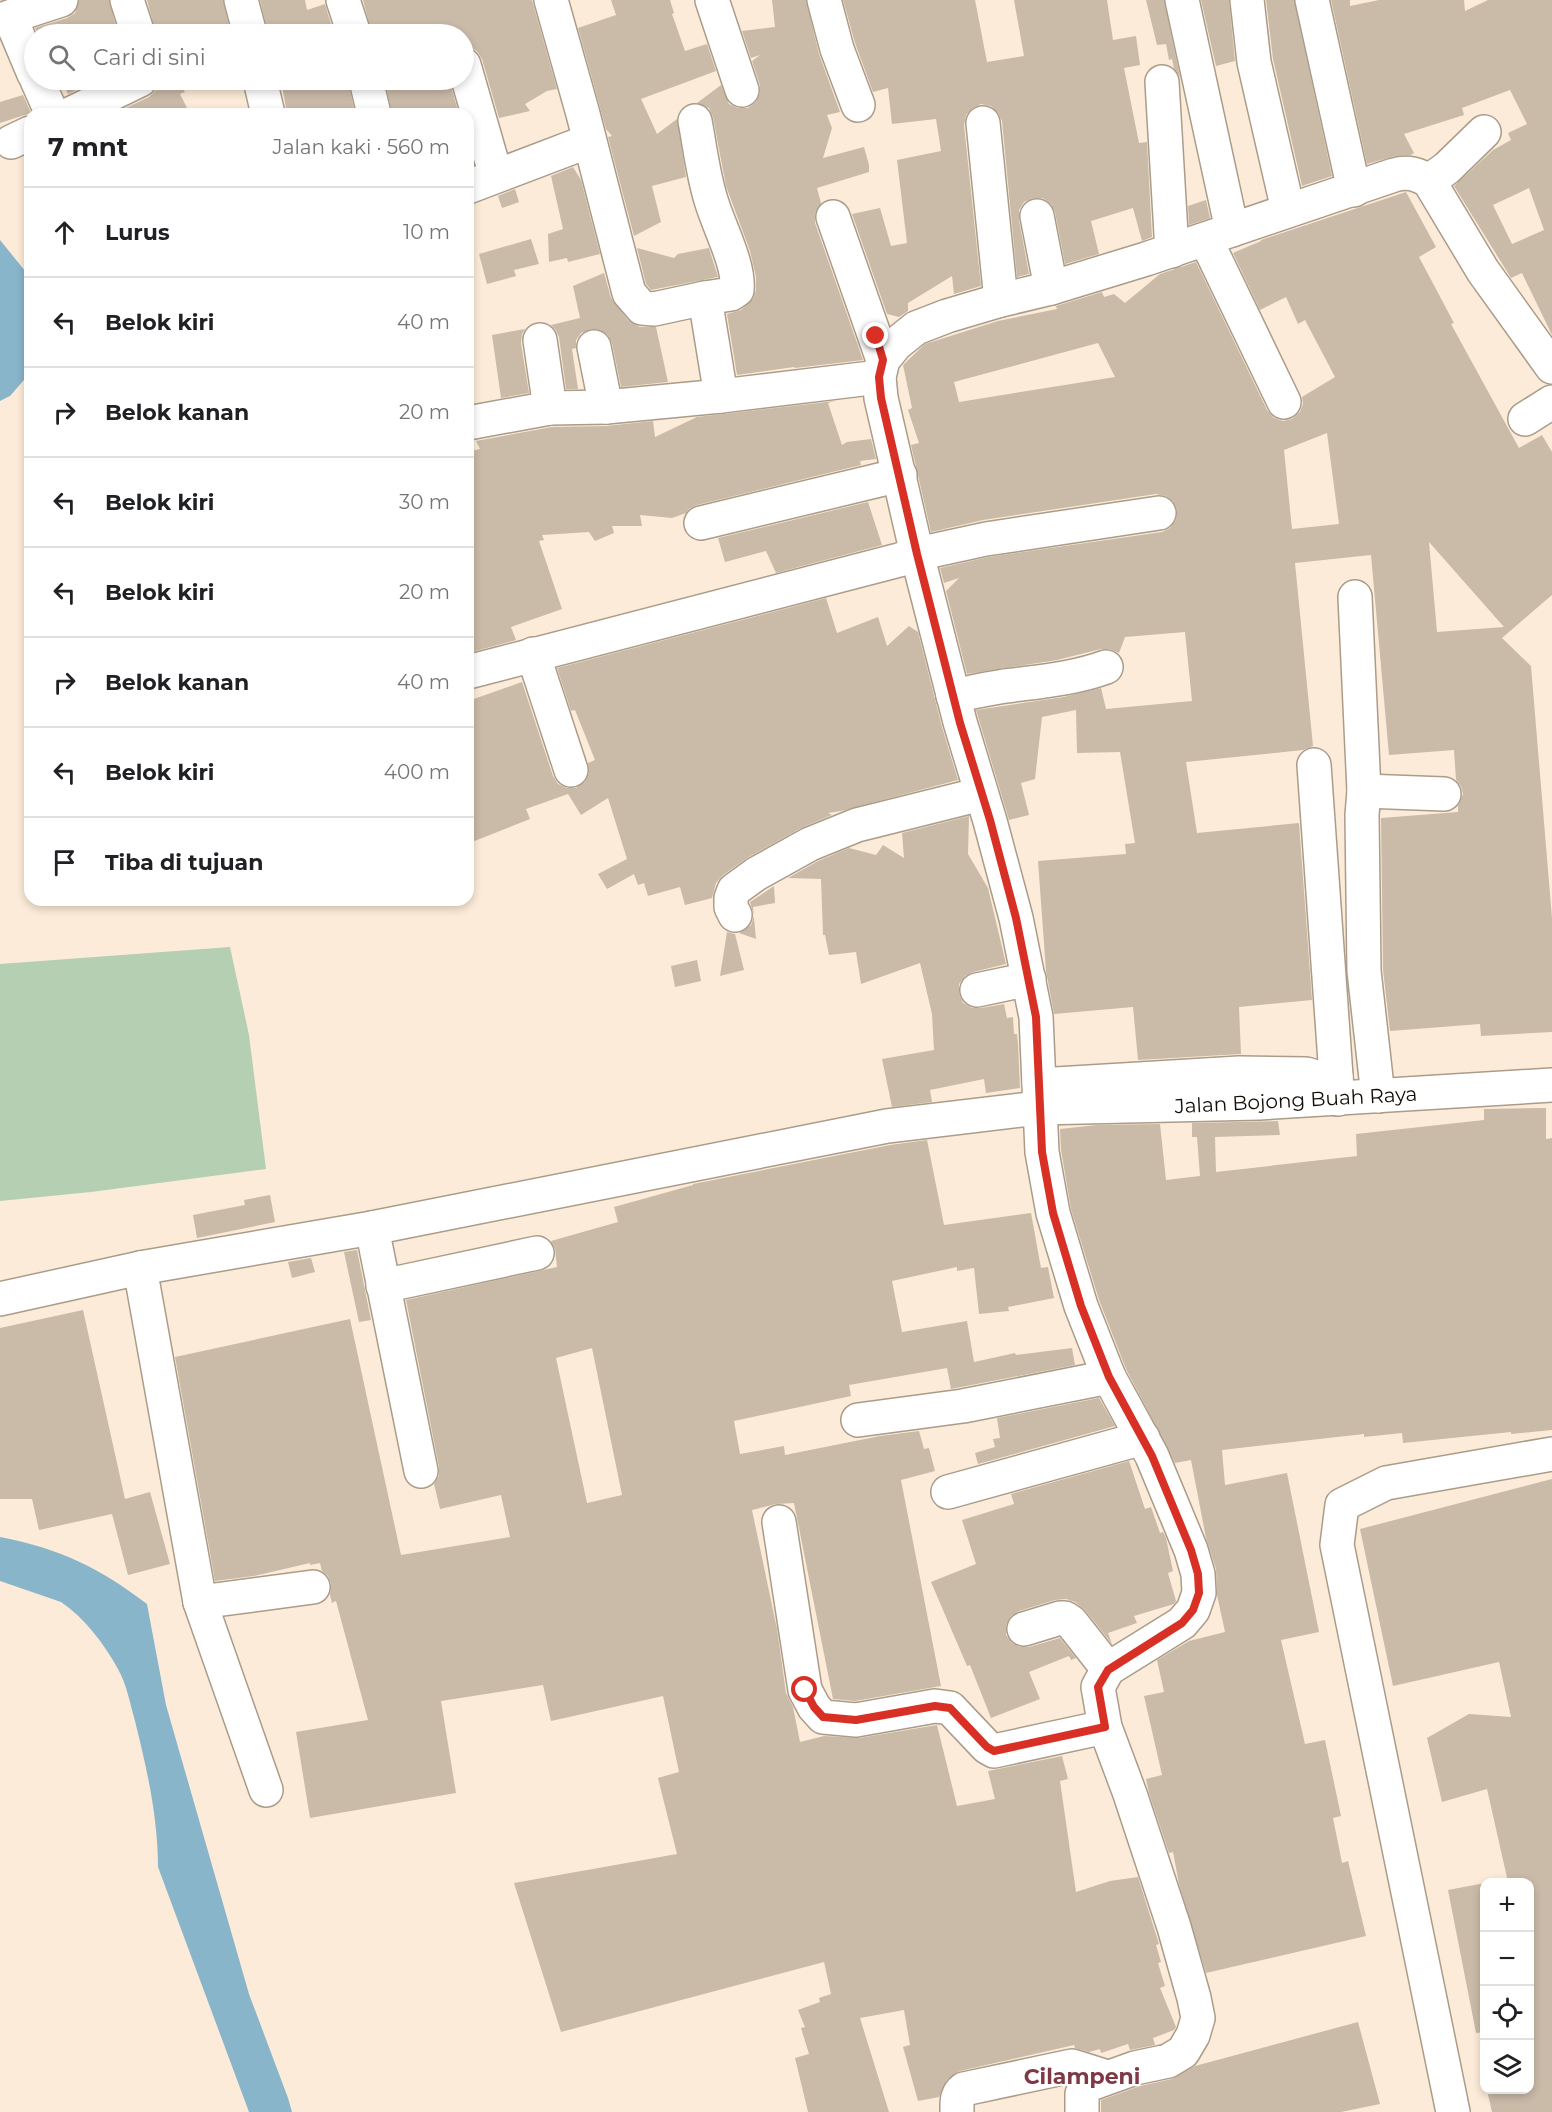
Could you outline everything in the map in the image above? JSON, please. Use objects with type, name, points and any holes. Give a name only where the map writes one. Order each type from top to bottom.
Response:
[{"type":"street","points":[[24,55],[5,18],[61,0]]},
{"type":"street","points":[[127,0],[135,24]]},
{"type":"street","points":[[241,0],[247,24]]},
{"type":"street","points":[[344,0],[351,24]]},
{"type":"street","points":[[712,0],[742,90]]},
{"type":"street","points":[[824,0],[837,49],[858,105]]},
{"type":"street","points":[[1182,0],[1219,235],[1284,402]]},
{"type":"street","points":[[1247,0],[1254,62],[1288,210]]},
{"type":"street","points":[[1312,0],[1354,190]]},
{"type":"street","points":[[559,2],[590,141],[629,292],[642,308],[654,309],[731,294],[737,290],[729,250],[710,198],[694,121]]},
{"type":"street","points":[[1162,82],[1172,251]]},
{"type":"street","points":[[41,90],[49,108]]},
{"type":"street","points":[[82,108],[119,90]]},
{"type":"street","points":[[262,90],[267,108]]},
{"type":"street","points":[[368,90],[373,108]]},
{"type":"street","points":[[468,90],[471,108]]},
{"type":"street","points":[[983,123],[1001,300]]},
{"type":"street","points":[[474,129],[482,181],[590,141]]},
{"type":"street","points":[[1429,181],[1447,168],[1484,132]]},
{"type":"street","points":[[474,422],[550,408],[606,407],[721,396],[881,369],[896,344],[916,328],[947,316],[1051,288],[1172,251],[1401,173],[1419,175],[1429,181],[1483,271],[1552,368]]},
{"type":"street","points":[[1037,216],[1051,288]]},
{"type":"street","points":[[833,217],[881,369],[881,398],[917,554],[953,696],[1006,878],[1029,979],[1036,1017],[1042,1152],[1053,1213],[1081,1306],[1109,1377],[1143,1438],[1191,1550],[1198,1574],[1199,1593],[1193,1610],[1182,1623],[1108,1670],[1098,1687],[1105,1727],[1174,1927],[1198,2018],[1193,2035],[1183,2052],[1168,2061],[1135,2068],[1085,2086],[1082,2094],[1082,2112]]},
{"type":"street","points":[[705,298],[721,396]]},
{"type":"street","points":[[540,340],[550,408]]},
{"type":"street","points":[[594,348],[606,407]]},
{"type":"street","points":[[1525,419],[1552,402]]},
{"type":"street","points":[[701,523],[900,475]]},
{"type":"street","points":[[474,670],[917,554],[986,539],[1159,513]]},
{"type":"street","points":[[1354,597],[1365,790],[1362,815],[1364,970],[1377,1096]]},
{"type":"street","points":[[533,654],[571,770]]},
{"type":"street","points":[[953,696],[1011,685],[1066,679],[1086,675],[1106,667]]},
{"type":"street","points":[[1314,765],[1337,1087]]},
{"type":"street","points":[[1365,790],[1444,794]]},
{"type":"street","points":[[735,915],[731,907],[734,890],[756,874],[810,844],[856,825],[981,794]]},
{"type":"street","points":[[977,990],[1029,979]]},
{"type":"street","name":"Jalan Bojong Buah Raya","points":[[0,1299],[140,1268],[372,1228],[1039,1095],[1259,1103],[1337,1087],[1377,1096],[1552,1085]]},
{"type":"street","points":[[372,1228],[421,1472]]},
{"type":"street","points":[[383,1286],[537,1253]]},
{"type":"street","points":[[140,1268],[200,1602],[266,1790]]},
{"type":"street","points":[[858,1420],[963,1406],[1109,1377]]},
{"type":"street","points":[[948,1492],[1143,1438]]},
{"type":"street","points":[[1453,2112],[1337,1545],[1342,1505],[1386,1483],[1552,1454]]},
{"type":"street","points":[[779,1522],[805,1690],[814,1707],[823,1717],[856,1720],[946,1706],[987,1747],[994,1751],[1105,1727]]},
{"type":"street","points":[[200,1602],[313,1587]]},
{"type":"street","points":[[1024,1629],[1065,1618],[1108,1670]]},
{"type":"street","points":[[957,2112],[957,2098],[964,2089],[1072,2066],[1107,2077]]},
{"type":"green space","points":[[230,947],[249,1035],[266,1169],[91,1192],[0,1201],[0,964]]},
{"type":"water","points":[[0,240],[24,270],[24,380],[10,396],[0,401]]},
{"type":"water","points":[[0,1537],[42,1547],[78,1561],[112,1580],[147,1604],[166,1705],[249,1994],[292,2112],[249,2112],[158,1867],[156,1830],[148,1775],[128,1695],[118,1669],[93,1632],[70,1608],[61,1602],[0,1581]]},
{"type":"building","points":[[79,0],[109,0],[115,24],[48,24],[75,13]]},
{"type":"building","points":[[147,0],[223,0],[229,24],[153,24]]},
{"type":"building","points":[[260,0],[305,0],[307,10],[325,4],[331,24],[266,24]]},
{"type":"building","points":[[363,0],[532,0],[557,89],[547,91],[525,104],[530,111],[499,118],[482,59],[474,50],[474,24],[369,24]]},
{"type":"building","points":[[611,0],[670,0],[674,13],[672,14],[685,51],[707,44],[716,71],[641,99],[657,134],[677,119],[686,177],[652,186],[661,222],[634,236],[608,137],[612,136],[606,129],[578,28],[616,15]]},
{"type":"building","points":[[772,0],[806,0],[819,54],[840,112],[827,115],[832,128],[823,158],[864,147],[869,165],[869,172],[817,188],[821,203],[815,214],[815,223],[863,360],[737,375],[727,314],[741,310],[753,299],[756,277],[750,251],[726,186],[713,117],[709,108],[697,103],[721,85],[729,104],[738,108],[748,108],[756,102],[760,93],[760,85],[752,61],[760,55],[751,58],[742,31],[775,27]]},
{"type":"building","points":[[843,0],[975,0],[987,62],[1024,56],[1014,0],[1107,0],[1113,40],[1136,36],[1140,65],[1124,68],[1139,143],[1147,142],[1152,237],[1142,241],[1133,208],[1091,221],[1099,254],[1065,264],[1055,212],[1051,204],[1043,198],[1033,198],[1024,202],[1019,210],[1029,274],[1017,277],[1002,121],[991,106],[981,104],[966,115],[964,125],[981,286],[954,294],[952,276],[908,303],[908,311],[899,317],[887,314],[852,214],[880,208],[891,246],[907,243],[897,160],[941,151],[936,119],[892,124],[888,88],[873,92],[855,43]]},
{"type":"building","points":[[1146,0],[1164,0],[1180,77],[1174,68],[1172,59],[1169,60],[1166,44],[1157,45]]},
{"type":"building","points":[[1201,0],[1229,0],[1235,61],[1216,66]]},
{"type":"building","points":[[1266,0],[1294,0],[1332,176],[1302,186],[1273,59]]},
{"type":"building","points":[[1331,0],[1350,0],[1350,6],[1379,0],[1464,0],[1465,11],[1488,0],[1552,0],[1552,335],[1522,273],[1511,278],[1454,186],[1493,150],[1511,140],[1508,133],[1527,124],[1510,90],[1462,108],[1464,115],[1404,134],[1414,153],[1411,155],[1395,156],[1367,164]],"holes":[[[1529,188],[1544,230],[1512,244],[1493,205]]]},
{"type":"building","points":[[156,90],[184,90],[185,92],[180,94],[187,108],[126,108],[149,97]]},
{"type":"building","points":[[283,90],[350,90],[354,108],[286,108]]},
{"type":"building","points":[[387,90],[452,90],[457,108],[391,108]]},
{"type":"building","points":[[23,95],[29,108],[24,108],[24,115],[0,123],[0,102]]},
{"type":"building","points":[[573,167],[581,180],[600,254],[568,262],[567,258],[549,262],[548,234],[563,229],[551,176]]},
{"type":"building","points":[[515,189],[519,202],[502,208],[498,196]]},
{"type":"building","points":[[1406,192],[1436,247],[1419,257],[1454,323],[1451,324],[1519,448],[1542,435],[1552,452],[1552,595],[1502,638],[1531,666],[1552,918],[1552,1032],[1481,1036],[1480,1024],[1390,1031],[1383,970],[1381,818],[1458,812],[1463,794],[1456,780],[1454,750],[1389,755],[1371,555],[1295,563],[1313,746],[1303,750],[1186,762],[1197,833],[1299,823],[1312,1000],[1239,1007],[1241,1054],[1138,1060],[1133,1007],[1054,1014],[1046,971],[1038,861],[1126,854],[1125,844],[1135,843],[1120,752],[1077,753],[1076,710],[1042,717],[1035,779],[1021,783],[1029,815],[1009,820],[976,710],[1064,697],[1101,688],[1106,709],[1192,701],[1185,632],[1125,637],[1119,653],[1110,649],[1101,649],[1057,660],[967,674],[946,591],[959,578],[944,583],[940,568],[989,557],[1162,532],[1170,528],[1176,520],[1177,510],[1173,501],[1166,496],[1156,494],[983,520],[931,532],[911,445],[919,443],[908,410],[912,408],[903,365],[925,344],[998,321],[1057,309],[1056,306],[1102,292],[1104,297],[1114,294],[1125,303],[1160,274],[1196,262],[1267,410],[1274,418],[1283,421],[1292,419],[1300,412],[1303,404],[1302,397],[1335,377],[1305,320],[1298,324],[1286,297],[1260,310],[1233,253],[1261,240]],"holes":[[[1098,343],[1115,377],[959,402],[954,382]],[[1327,433],[1339,524],[1292,529],[1284,450]],[[1429,542],[1504,627],[1437,632]]]},
{"type":"building","points":[[1206,200],[1210,218],[1189,225],[1188,206]]},
{"type":"building","points":[[531,239],[539,264],[514,270],[516,276],[487,284],[479,254]]},
{"type":"building","points":[[637,248],[674,258],[678,254],[709,248],[718,277],[651,290],[646,284]]},
{"type":"building","points":[[604,273],[611,298],[628,320],[640,327],[656,327],[668,382],[621,387],[612,343],[608,335],[601,330],[591,329],[581,333],[576,340],[576,348],[572,349],[578,389],[566,389],[559,337],[551,325],[580,318],[573,286]]},
{"type":"building","points":[[525,329],[521,343],[529,393],[501,398],[492,335]]},
{"type":"building","points":[[835,401],[828,403],[842,445],[847,442],[871,439],[876,459],[860,461],[861,465],[697,505],[686,513],[672,518],[640,515],[642,526],[612,526],[614,533],[595,541],[589,532],[542,535],[544,540],[539,541],[562,609],[511,627],[516,640],[474,651],[474,450],[480,449],[476,441],[552,427],[606,426],[653,421],[655,437],[697,417]]},
{"type":"building","points":[[868,502],[882,545],[776,573],[766,551],[725,562],[718,538]]},
{"type":"building","points":[[826,598],[837,633],[878,617],[887,646],[909,626],[918,632],[958,780],[828,813],[832,815],[801,828],[747,858],[723,875],[716,883],[712,898],[685,905],[680,887],[648,896],[644,883],[638,885],[634,874],[607,889],[598,874],[627,859],[608,798],[581,815],[568,794],[526,809],[530,819],[474,841],[474,699],[522,682],[553,776],[558,784],[567,788],[576,788],[585,782],[589,773],[588,763],[595,760],[575,710],[571,711],[557,668]]},
{"type":"building","points":[[969,816],[968,854],[988,888],[1006,964],[965,976],[959,984],[959,993],[963,1003],[972,1008],[1004,1004],[1007,1018],[1013,1017],[1014,1034],[1017,1034],[1018,1044],[1020,1088],[986,1093],[984,1079],[930,1090],[932,1102],[892,1107],[882,1059],[934,1050],[932,1014],[920,963],[861,984],[856,952],[829,955],[825,935],[823,935],[821,879],[788,878],[818,861],[849,848],[876,855],[883,845],[904,858],[902,833]]},
{"type":"building","points":[[774,886],[775,903],[753,907],[754,915],[750,902]]},
{"type":"building","points":[[754,916],[756,939],[739,933],[751,925]]},
{"type":"building","points":[[727,932],[735,934],[744,970],[720,976]]},
{"type":"building","points":[[697,960],[701,981],[675,987],[671,966]]},
{"type":"building","points":[[1546,1108],[1546,1139],[1552,1138],[1552,1430],[1403,1443],[1402,1433],[1364,1437],[1364,1434],[1222,1450],[1225,1485],[1287,1473],[1319,1632],[1281,1640],[1305,1744],[1325,1740],[1341,1816],[1333,1818],[1342,1863],[1348,1861],[1366,1936],[1206,1973],[1179,1884],[1173,1852],[1169,1853],[1149,1793],[1146,1779],[1162,1775],[1144,1696],[1164,1692],[1157,1660],[1189,1641],[1225,1632],[1217,1595],[1216,1569],[1206,1538],[1191,1460],[1175,1463],[1126,1369],[1099,1300],[1071,1209],[1061,1150],[1060,1129],[1097,1125],[1160,1124],[1166,1180],[1200,1176],[1197,1137],[1192,1137],[1192,1123],[1278,1121],[1280,1135],[1215,1137],[1216,1172],[1357,1156],[1356,1134],[1484,1120],[1484,1109]]},
{"type":"building","points":[[927,1140],[944,1225],[1031,1213],[1041,1268],[1048,1267],[1054,1298],[1008,1307],[1009,1311],[979,1314],[974,1268],[957,1271],[957,1267],[892,1281],[902,1332],[967,1321],[974,1362],[1015,1353],[1016,1355],[1072,1348],[1075,1365],[951,1389],[947,1368],[849,1385],[851,1396],[734,1421],[740,1454],[784,1446],[785,1455],[880,1436],[919,1431],[924,1449],[929,1448],[935,1471],[901,1480],[941,1686],[855,1701],[833,1699],[794,1503],[776,1504],[752,1510],[777,1629],[786,1693],[793,1707],[800,1742],[824,1736],[859,1738],[937,1725],[957,1806],[995,1799],[988,1771],[1062,1756],[1068,1779],[1060,1781],[1076,1892],[1110,1881],[1138,1877],[1159,1944],[1156,1945],[1161,1962],[1158,1963],[1165,1986],[1160,1988],[1176,2027],[1174,2030],[1153,2038],[1155,2045],[1130,2050],[1128,2044],[1101,2053],[1100,2049],[1089,2052],[1075,2048],[1074,2045],[960,2071],[947,2080],[939,2097],[918,2101],[903,2047],[910,2045],[904,2010],[860,2018],[889,2112],[808,2112],[795,2058],[809,2054],[801,2028],[805,2027],[798,2010],[820,2002],[819,1998],[831,1994],[824,1962],[561,2032],[514,1883],[677,1854],[658,1778],[679,1772],[663,1696],[551,1721],[543,1685],[441,1701],[456,1793],[310,1818],[296,1732],[368,1720],[336,1601],[332,1603],[331,1584],[328,1576],[322,1571],[320,1563],[215,1581],[175,1357],[350,1319],[401,1555],[510,1537],[501,1495],[440,1509],[434,1484],[439,1476],[439,1467],[406,1300],[557,1267],[555,1249],[551,1241],[618,1222],[614,1207],[693,1184],[890,1145]],"holes":[[[592,1348],[622,1495],[587,1503],[556,1358]]]},
{"type":"building","points":[[270,1195],[275,1222],[197,1238],[193,1215],[245,1205],[244,1200]]},
{"type":"building","points":[[357,1250],[371,1320],[359,1322],[344,1252]]},
{"type":"building","points":[[311,1258],[315,1272],[292,1278],[288,1262]]},
{"type":"building","points":[[83,1310],[125,1499],[150,1492],[170,1564],[128,1575],[112,1514],[39,1530],[32,1499],[0,1499],[0,1328]]},
{"type":"building","points":[[1099,1398],[1115,1426],[978,1464],[975,1453],[995,1447],[993,1439],[1000,1438],[997,1418]]},
{"type":"building","points":[[1129,1461],[1145,1509],[1151,1507],[1160,1533],[1163,1532],[1166,1538],[1173,1571],[1168,1573],[1176,1601],[1174,1604],[1134,1616],[1137,1623],[1108,1633],[1112,1644],[1085,1610],[1075,1602],[1066,1599],[1019,1611],[1011,1616],[1006,1625],[1006,1635],[1012,1643],[1020,1647],[1029,1647],[1060,1638],[1076,1658],[1071,1660],[1069,1656],[1029,1672],[1040,1699],[991,1718],[970,1665],[967,1666],[931,1582],[976,1564],[962,1520],[1014,1504],[1011,1494]]},
{"type":"building","points":[[1552,1479],[1552,2112],[1492,2112],[1488,2094],[1534,2094],[1534,1878],[1507,1878],[1487,1789],[1442,1802],[1427,1738],[1469,1714],[1511,1717],[1499,1662],[1393,1686],[1360,1529]]},
{"type":"building","points":[[1480,1884],[1480,2033],[1476,2033],[1448,1890]]},
{"type":"building","points":[[1358,2022],[1380,2104],[1341,2112],[1101,2112],[1101,2100],[1140,2086],[1172,2079],[1195,2066]]},
{"type":"district","name":"Cilampeni","points":[[1082,2076]]},
{"type":"route","points":[[805,1690],[814,1707],[823,1717],[856,1720],[946,1706],[987,1747],[994,1751],[1105,1727],[1098,1687],[1108,1670],[1182,1623],[1193,1610],[1199,1593],[1198,1574],[1191,1550],[1152,1456],[1109,1377],[1081,1306],[1053,1213],[1042,1152],[1036,1017],[1029,979],[1006,878],[960,723],[917,554],[881,398],[879,377],[883,360],[876,336]]}]
